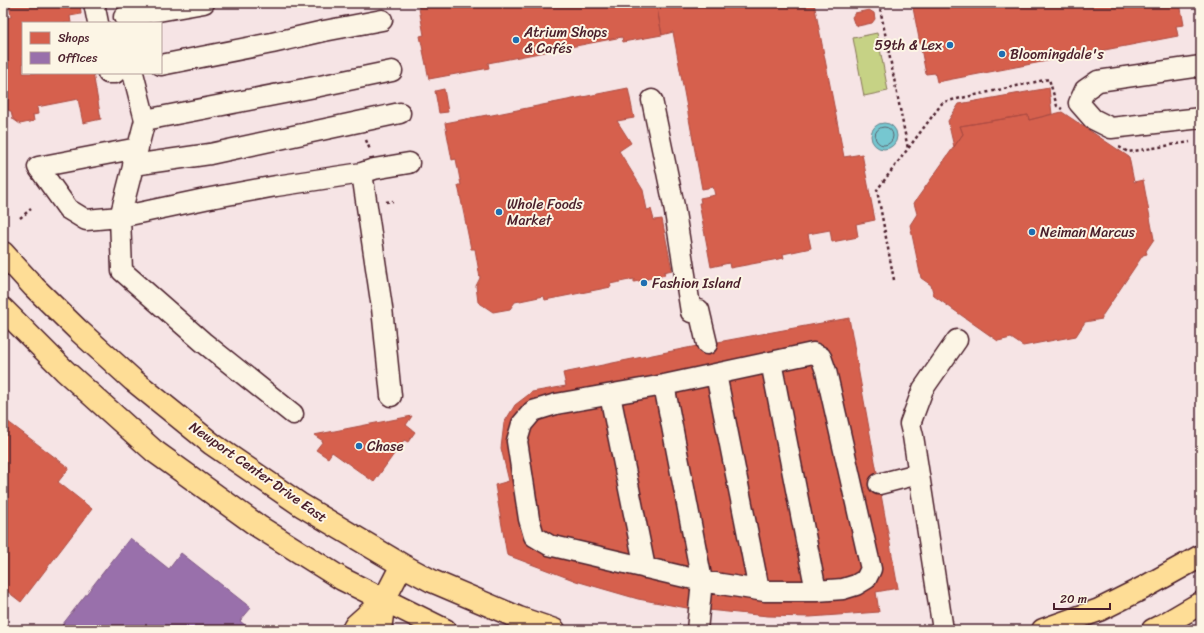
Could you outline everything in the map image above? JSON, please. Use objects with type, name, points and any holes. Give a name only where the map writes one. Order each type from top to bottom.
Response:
[{"type":"main road","name":"Newport Center Drive East","points":[[5,259],[83,335],[133,380],[212,444],[301,505],[402,565],[432,581],[519,618],[554,630]]},
{"type":"main road","points":[[3,309],[65,371],[154,451],[258,526],[342,579],[445,630]]},
{"type":"main road","points":[[1043,630],[1099,610],[1201,556]]},
{"type":"main road","points":[[380,630],[384,600],[402,565]]},
{"type":"main road","points":[[353,630],[356,625],[384,600]]},
{"type":"main road","points":[[1153,630],[1201,603]]},
{"type":"lane","points":[[94,3],[98,22]]},
{"type":"lane","points":[[124,14],[204,3]]},
{"type":"lane","points":[[162,65],[382,20]]},
{"type":"lane","points":[[1201,66],[1098,81],[1085,90],[1079,103],[1093,119],[1111,128],[1201,118]]},
{"type":"lane","points":[[145,120],[392,71]]},
{"type":"lane","points":[[133,74],[145,120],[120,217],[122,271],[203,342],[294,414]]},
{"type":"lane","points":[[652,100],[695,311],[707,344]]},
{"type":"lane","points":[[400,113],[210,154],[135,157],[38,166],[68,209],[86,220],[120,217],[226,195],[276,186],[362,174],[374,169],[409,164]]},
{"type":"lane","points":[[362,174],[382,308],[390,396]]},
{"type":"lane","points":[[943,630],[910,424],[923,389],[957,340]]},
{"type":"lane","points":[[813,353],[822,357],[871,569],[866,579],[856,585],[843,589],[816,591],[759,590],[702,581],[548,545],[534,536],[529,520],[517,441],[522,424],[533,411],[556,404],[664,385],[771,362],[813,353]]},
{"type":"lane","points":[[771,362],[816,591]]},
{"type":"lane","points":[[716,374],[759,590]]},
{"type":"lane","points":[[664,385],[702,581],[697,630]]},
{"type":"lane","points":[[610,394],[645,568]]},
{"type":"lane","points":[[879,484],[918,474]]},
{"type":"path","points":[[879,3],[908,149]]},
{"type":"path","points":[[894,280],[877,190],[943,102],[1049,80],[1057,106],[1063,110]]},
{"type":"path","points":[[1115,144],[1128,152],[1190,142]]},
{"type":"path","points":[[20,218],[31,209]]},
{"type":"shaded area","name":"Fashion Island","points":[[3,3],[1201,3],[1201,630],[3,630]]},
{"type":"green space","points":[[877,33],[888,91],[864,96],[853,38]]},
{"type":"water","points":[[884,123],[893,127],[897,136],[893,145],[884,149],[875,145],[871,136],[875,127]]},
{"type":"building: Shops","points":[[80,3],[81,14],[70,16],[71,22],[22,22],[22,74],[93,74],[101,119],[83,123],[78,99],[37,107],[38,114],[33,115],[34,121],[20,124],[13,119],[11,111],[3,107],[3,19],[11,17],[9,4]]},
{"type":"building: Shops","name":"Atrium Shops & Cafés","points":[[418,3],[656,3],[662,35],[623,42],[622,37],[488,63],[489,68],[429,79],[420,36],[424,35]]},
{"type":"building: Shops","points":[[656,3],[792,3],[793,5],[814,3],[844,157],[862,154],[875,220],[856,224],[858,237],[832,242],[830,230],[808,234],[811,248],[783,254],[784,258],[730,268],[729,263],[711,267],[699,203],[701,203],[700,198],[715,195],[713,187],[702,189],[673,32],[662,35]]},
{"type":"building: Shops","name":"Bloomingdale's","points":[[912,3],[1180,3],[1184,25],[1176,26],[1178,36],[937,82],[935,73],[926,74]]},
{"type":"building: Shops","points":[[869,10],[874,13],[875,19],[872,23],[858,26],[854,23],[852,17],[855,13]]},
{"type":"building: Shops","points":[[628,88],[634,118],[617,121],[631,143],[619,151],[643,190],[647,210],[651,209],[654,220],[662,219],[672,270],[664,272],[665,275],[634,282],[634,279],[610,284],[611,287],[545,300],[544,296],[515,302],[510,309],[493,312],[478,302],[476,286],[480,278],[475,249],[471,249],[458,185],[461,185],[456,159],[452,160],[445,123]]},
{"type":"building: Shops","points":[[1049,88],[1052,114],[1029,120],[1028,115],[960,126],[963,134],[954,147],[948,121],[959,104]]},
{"type":"building: Shops","points":[[444,89],[448,112],[439,113],[435,91]]},
{"type":"building: Shops","name":"Neiman Marcus","points":[[1062,112],[1129,157],[1134,182],[1143,180],[1154,239],[1146,251],[1147,254],[1143,255],[1102,316],[1102,319],[1085,322],[1076,336],[1023,346],[1011,338],[998,341],[934,296],[931,285],[921,278],[910,225],[917,214],[914,203],[963,134],[960,126],[1028,115],[1029,120]]},
{"type":"building: Shops","points":[[849,318],[898,588],[876,592],[879,612],[810,617],[768,616],[687,608],[638,599],[576,581],[507,555],[495,485],[509,481],[501,448],[504,423],[515,405],[532,392],[566,386],[563,373],[707,344]]},
{"type":"building: Shops","name":"Chase","points":[[412,416],[406,425],[415,432],[408,442],[404,440],[374,482],[332,452],[328,458],[316,450],[323,441],[314,435]]},
{"type":"building: Shops","points":[[3,418],[69,468],[58,482],[92,509],[21,602],[3,588]]},
{"type":"building: Offices","points":[[130,538],[169,569],[181,553],[251,608],[240,621],[251,630],[60,630],[59,629]]},
{"type":"place","name":"Atrium Shops & Cafés","points":[[516,40]]},
{"type":"place","name":"59th & Lex","points":[[950,45]]},
{"type":"place","name":"Bloomingdale's","points":[[1002,54]]},
{"type":"place","name":"Whole Foods Market","points":[[499,212]]},
{"type":"place","name":"Neiman Marcus","points":[[1032,232]]},
{"type":"place","name":"Fashion Island","points":[[644,283]]},
{"type":"place","name":"Chase","points":[[359,446]]}]
